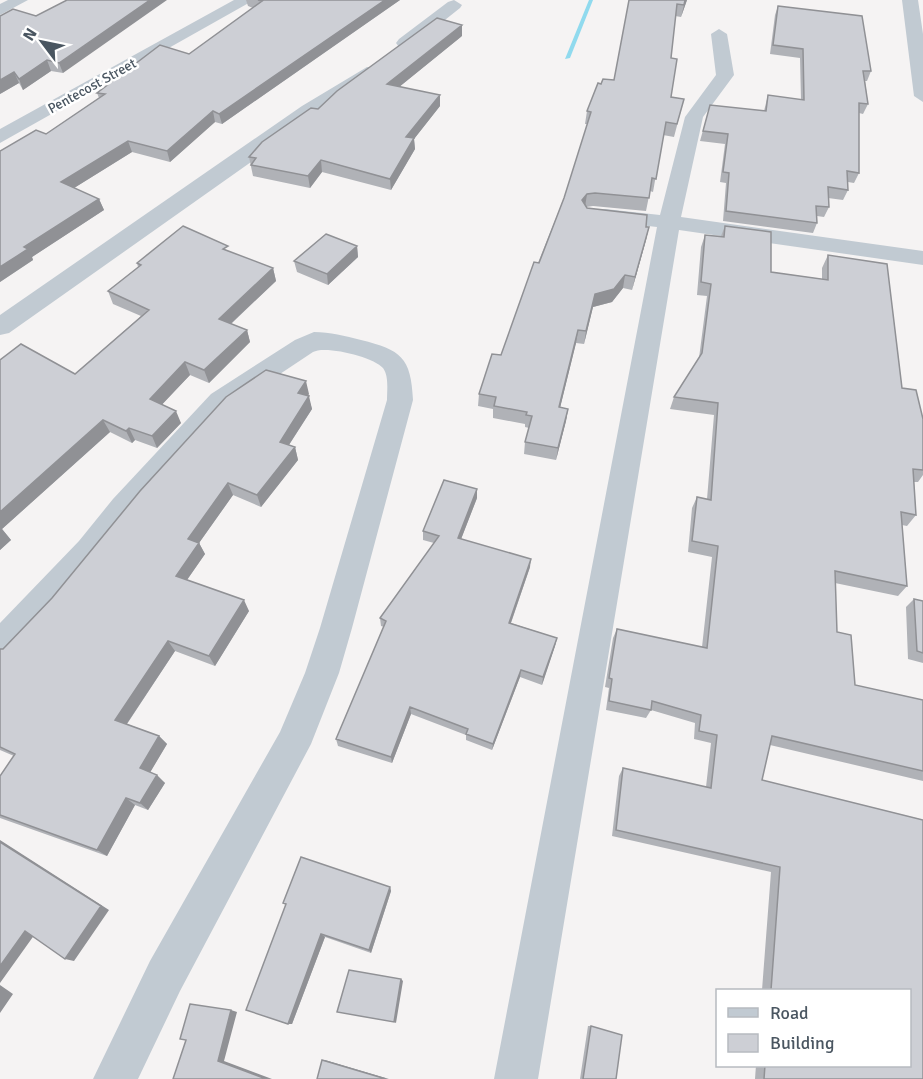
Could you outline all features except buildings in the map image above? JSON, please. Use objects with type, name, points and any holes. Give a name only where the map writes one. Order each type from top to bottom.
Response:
[{"type":"street","points":[[0,10],[20,0]]},
{"type":"street","name":"Pentecost Street","points":[[0,137],[246,0]]},
{"type":"street","points":[[910,0],[923,96]]},
{"type":"street","points":[[0,327],[309,110],[354,82],[454,5]]},
{"type":"street","points":[[516,1079],[669,222],[694,117],[725,75],[726,68],[719,34]]},
{"type":"street","points":[[593,214],[669,222],[923,258]]},
{"type":"street","points":[[0,646],[90,550],[123,507],[220,401],[315,340],[338,342],[383,354],[393,363],[399,375],[400,400],[322,673],[293,744],[165,976],[115,1079]]},
{"type":"waterway","points":[[567,58],[591,0]]}]
